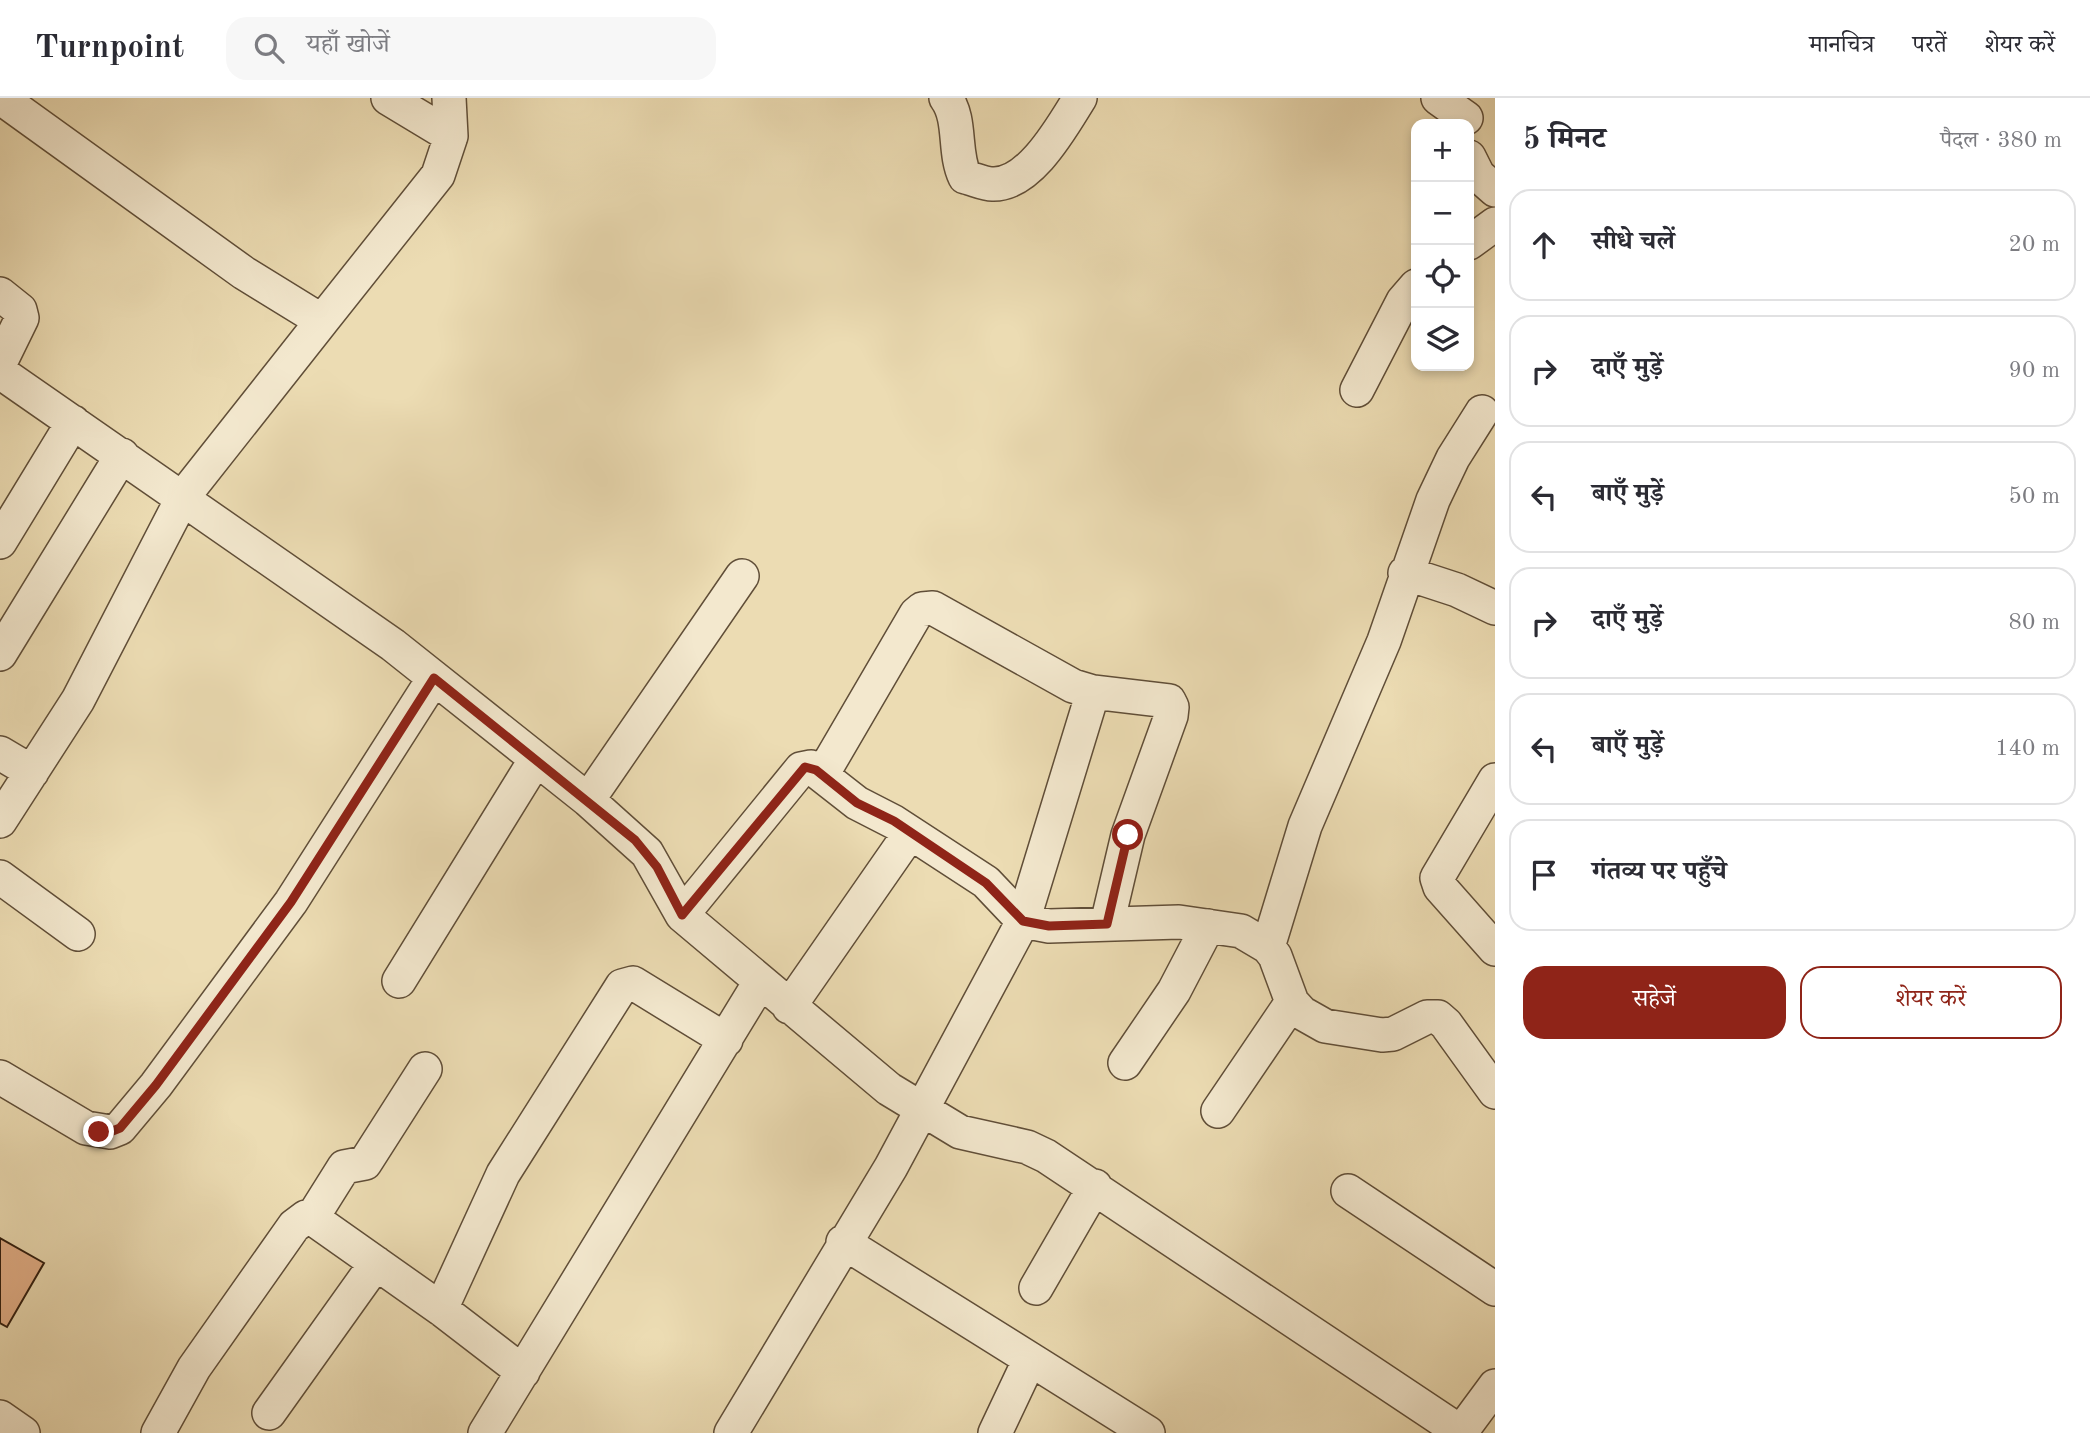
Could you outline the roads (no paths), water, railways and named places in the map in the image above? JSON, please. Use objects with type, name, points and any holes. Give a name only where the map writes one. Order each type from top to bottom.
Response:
[{"type":"street","points":[[1,98],[244,273],[322,321]]},
{"type":"street","points":[[388,98],[451,136]]},
{"type":"street","points":[[0,821],[78,700],[184,497],[438,175],[451,136],[449,98]]},
{"type":"street","points":[[946,98],[955,117],[957,151],[965,177],[994,185],[1021,176],[1049,146],[1080,98]]},
{"type":"street","points":[[1438,98],[1467,114]]},
{"type":"street","points":[[1474,167],[1478,175],[1495,190]]},
{"type":"street","points":[[1474,239],[1495,223]]},
{"type":"street","points":[[1357,390],[1403,301],[1411,292]]},
{"type":"street","points":[[0,294],[20,310],[22,318],[0,363]]},
{"type":"street","points":[[0,372],[184,497],[434,678],[588,800],[647,853],[682,915],[889,1089],[960,1132],[1037,1152],[1095,1186],[1461,1433],[1495,1386]]},
{"type":"street","points":[[1268,947],[1305,826],[1384,641],[1405,573],[1442,479],[1482,412]]},
{"type":"street","points":[[0,542],[73,422]]},
{"type":"street","points":[[0,654],[122,455]]},
{"type":"street","points":[[1405,573],[1457,590],[1495,608]]},
{"type":"street","points":[[588,800],[742,576]]},
{"type":"street","points":[[822,775],[916,614],[922,609],[933,608],[1057,679],[1093,692],[1169,701],[1172,707],[1125,845],[1107,924]]},
{"type":"street","points":[[0,1077],[86,1128],[110,1132],[120,1128],[156,1085],[291,902],[434,678]]},
{"type":"street","points":[[731,1433],[843,1242],[886,1175],[1023,921],[1093,692]]},
{"type":"street","points":[[0,753],[32,772]]},
{"type":"street","points":[[399,981],[536,759]]},
{"type":"street","points":[[682,915],[801,769],[811,767],[857,803],[911,833],[986,883],[1023,921],[1049,926],[1179,922],[1241,931],[1268,947],[1275,956],[1292,1002],[1302,1013],[1325,1026],[1382,1035],[1393,1034],[1427,1017],[1438,1017],[1447,1024],[1495,1092]]},
{"type":"street","points":[[1495,779],[1437,878],[1440,887],[1495,949]]},
{"type":"street","points":[[789,1007],[911,833]]},
{"type":"street","points":[[0,877],[78,934]]},
{"type":"street","points":[[1125,1063],[1174,991],[1208,926]]},
{"type":"street","points":[[485,1433],[760,982]]},
{"type":"street","points":[[441,1309],[503,1174],[622,986],[633,983],[726,1040]]},
{"type":"street","points":[[1218,1111],[1292,1002]]},
{"type":"street","points":[[312,1218],[344,1167],[365,1163],[425,1069]]},
{"type":"street","points":[[1036,1288],[1095,1186]]},
{"type":"street","points":[[1348,1191],[1495,1289]]},
{"type":"street","points":[[158,1433],[194,1368],[294,1226],[306,1217],[312,1218],[441,1309],[523,1372]]},
{"type":"street","points":[[843,1242],[1148,1433]]},
{"type":"street","points":[[269,1413],[376,1263]]},
{"type":"street","points":[[995,1433],[1030,1359]]},
{"type":"street","points":[[0,1417],[23,1433]]}]
